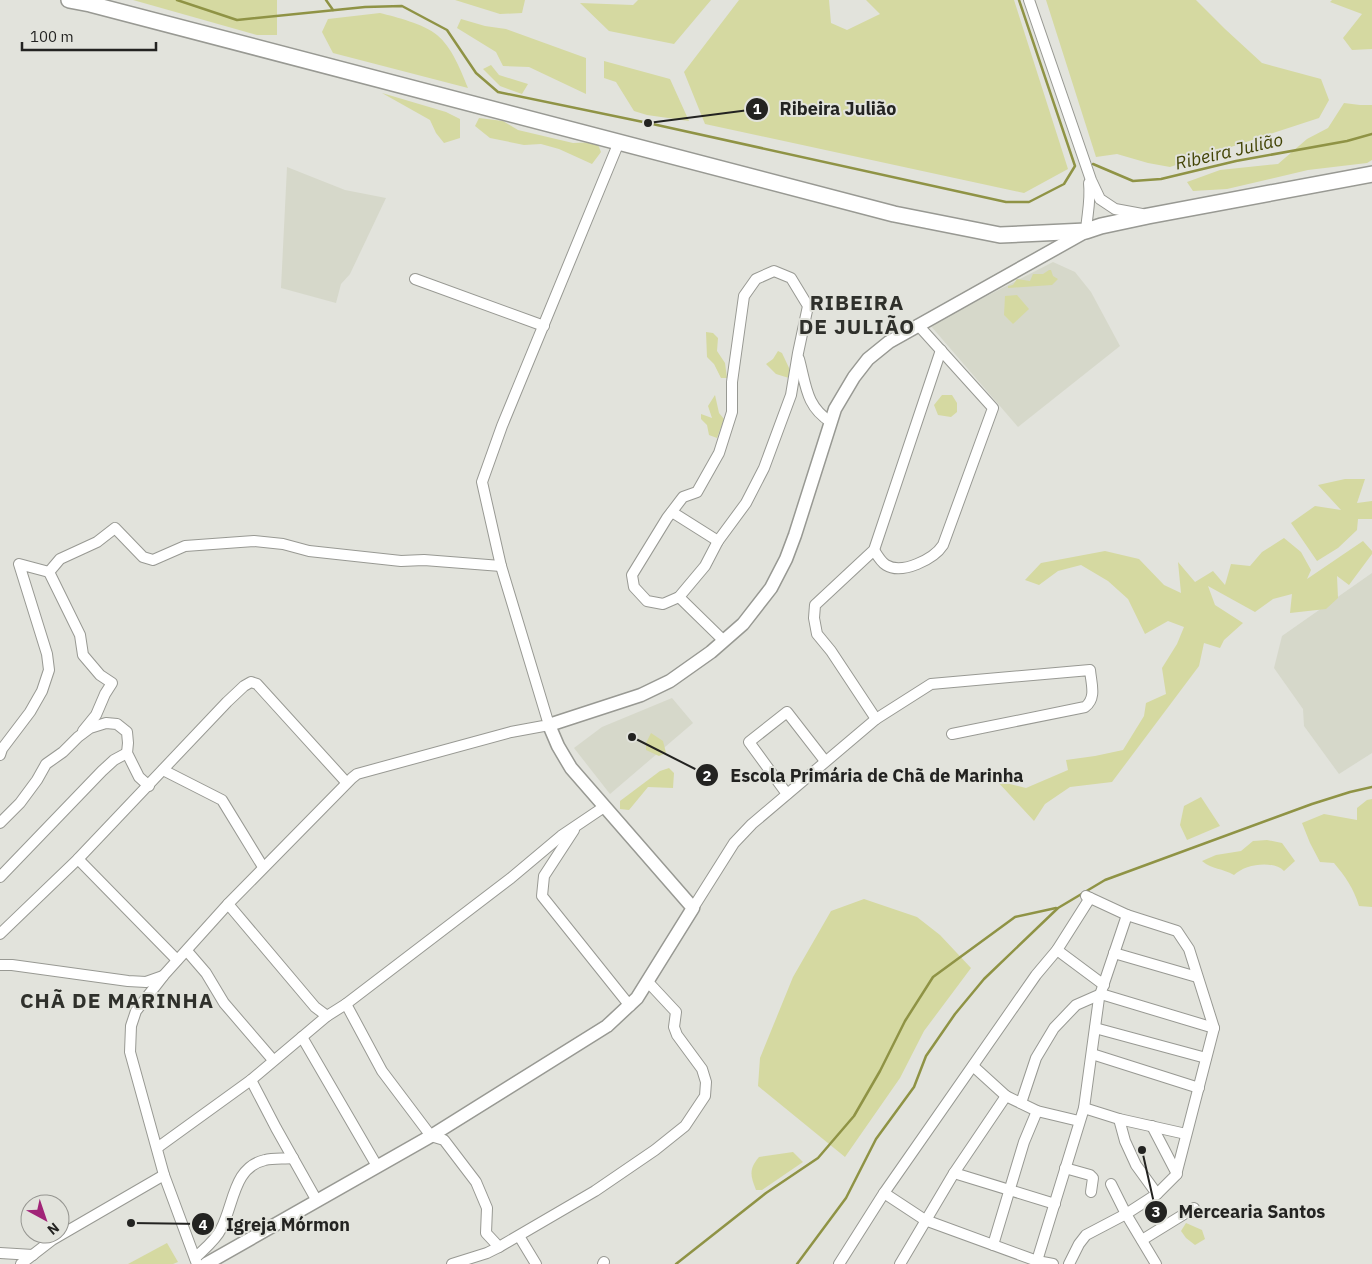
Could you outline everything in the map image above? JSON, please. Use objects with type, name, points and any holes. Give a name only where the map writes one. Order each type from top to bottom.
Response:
[{"type":"main road","points":[[68,0],[90,4],[894,214],[1000,235],[1086,231],[1148,216],[1372,174]]},
{"type":"street","points":[[1029,0],[1088,175],[1100,199],[1115,209],[1148,216]]},
{"type":"street","points":[[619,142],[502,426],[482,482],[502,566],[549,725],[558,746],[571,768],[693,908]]},
{"type":"street","points":[[199,1262],[164,1175],[130,1052],[131,1026],[136,1011],[164,975],[228,904],[346,782],[357,774],[511,732],[549,725],[642,695],[670,680],[724,641],[743,624],[775,581],[795,535],[835,409],[854,377],[868,359],[888,342],[1086,231],[1087,213],[1091,197],[1088,175]]},
{"type":"street","points":[[774,271],[791,278],[808,306],[791,395],[764,468],[746,503],[718,541],[705,566],[679,597],[664,604],[647,601],[634,587],[632,574],[672,512],[683,497],[697,492],[719,453],[732,412],[732,382],[744,296],[756,279],[774,271]]},
{"type":"street","points":[[415,279],[544,326]]},
{"type":"street","points":[[874,550],[885,565],[906,568],[934,555],[940,550],[993,408],[918,325]]},
{"type":"street","points":[[876,719],[817,634],[814,605],[874,550],[941,350]]},
{"type":"street","points":[[798,353],[811,403],[820,415],[831,422]]},
{"type":"street","points":[[672,512],[718,541]]},
{"type":"street","points":[[49,572],[60,559],[97,542],[115,528],[143,557],[153,560],[185,546],[254,541],[284,544],[309,551],[401,561],[424,560],[502,566]]},
{"type":"street","points":[[0,755],[2,749],[30,712],[42,691],[49,670],[47,654],[19,564],[49,572],[80,635],[83,655],[100,675],[112,683],[96,715],[63,752],[46,764],[20,803],[0,823]]},
{"type":"street","points":[[679,597],[724,641]]},
{"type":"street","points":[[199,1262],[317,1201],[431,1136],[607,1026],[630,1006],[648,982],[734,842],[752,824],[876,719],[930,684],[1090,670],[1092,697],[1090,703],[1085,706],[952,734]]},
{"type":"street","points":[[0,934],[78,859],[227,702],[250,682],[257,684],[346,782]]},
{"type":"street","points":[[787,794],[749,742],[787,712],[825,761]]},
{"type":"street","points":[[78,737],[90,728],[106,723],[117,724],[127,732],[127,753],[139,777],[149,786]]},
{"type":"street","points":[[0,877],[102,771],[114,760],[127,753]]},
{"type":"street","points":[[163,770],[222,800],[263,868]]},
{"type":"street","points":[[157,1148],[251,1080],[326,1016],[346,1004],[496,889],[561,836],[604,807]]},
{"type":"street","points":[[577,825],[544,876],[542,896],[630,1006]]},
{"type":"street","points":[[78,859],[178,960]]},
{"type":"street","points":[[839,1264],[884,1193],[1036,975],[1057,950],[1088,897],[1127,915],[1177,931],[1189,948],[1214,1028],[1177,1174],[1157,1194],[1086,1236],[1078,1244],[1069,1264]]},
{"type":"street","points":[[228,904],[315,1008],[326,1016]]},
{"type":"street","points":[[1037,1262],[1084,1108],[1095,1028],[1103,989],[1127,915]]},
{"type":"street","points":[[1057,950],[1103,989],[1214,1028]]},
{"type":"street","points":[[187,951],[206,973],[224,1003],[273,1060]]},
{"type":"street","points":[[1114,953],[1197,976]]},
{"type":"street","points":[[0,961],[12,965]]},
{"type":"street","points":[[0,965],[128,981],[146,982],[164,975]]},
{"type":"street","points":[[452,1264],[487,1254],[595,1191],[655,1150],[685,1126],[706,1096],[706,1082],[702,1069],[677,1035],[674,1027],[676,1012],[648,982]]},
{"type":"street","points":[[1020,1102],[1036,1058],[1054,1028],[1076,1005],[1103,989]]},
{"type":"street","points":[[346,1004],[382,1071],[431,1136],[444,1140],[476,1182],[487,1208],[486,1233],[499,1247]]},
{"type":"street","points":[[1095,1028],[1206,1058]]},
{"type":"street","points":[[302,1037],[377,1166]]},
{"type":"street","points":[[1092,1054],[1199,1088]]},
{"type":"street","points":[[973,1066],[1006,1096],[1036,1111],[1079,1121]]},
{"type":"street","points":[[251,1080],[317,1201]]},
{"type":"street","points":[[900,1264],[954,1173],[1006,1096]]},
{"type":"street","points":[[1084,1108],[1119,1119],[1186,1134]]},
{"type":"street","points":[[993,1245],[1024,1142],[1036,1111]]},
{"type":"street","points":[[1119,1119],[1136,1165],[1157,1194]]},
{"type":"street","points":[[1152,1126],[1177,1174]]},
{"type":"street","points":[[199,1262],[221,1231],[229,1211],[235,1187],[248,1167],[265,1160],[292,1158]]},
{"type":"street","points":[[1065,1168],[1090,1175],[1093,1178],[1091,1192]]},
{"type":"street","points":[[954,1173],[1055,1204]]},
{"type":"street","points":[[21,1264],[52,1240],[164,1175]]},
{"type":"street","points":[[1111,1184],[1126,1214],[1156,1264]]},
{"type":"street","points":[[884,1193],[925,1220],[1037,1262],[1053,1264]]},
{"type":"street","points":[[1142,1240],[1194,1208]]},
{"type":"street","points":[[519,1236],[536,1264]]},
{"type":"street","points":[[0,1253],[33,1255]]},
{"type":"shaded area","points":[[287,167],[345,190],[386,198],[350,274],[341,284],[336,303],[281,288]]},
{"type":"shaded area","points":[[1053,262],[1075,272],[1091,292],[1120,346],[1018,427],[930,325]]},
{"type":"shaded area","points":[[1372,573],[1372,753],[1339,774],[1304,726],[1303,709],[1274,668],[1282,636]]},
{"type":"shaded area","points":[[672,698],[693,723],[610,794],[574,748],[602,727]]},
{"type":"green space","points":[[133,0],[277,0],[277,35],[257,35]]},
{"type":"green space","points":[[455,0],[525,0],[522,13],[500,14]]},
{"type":"green space","points":[[638,0],[711,0],[674,44],[609,31],[580,3],[633,5]]},
{"type":"green space","points":[[739,0],[829,0],[831,23],[847,30],[880,14],[866,0],[1014,0],[1068,169],[1024,193],[705,124],[684,72]]},
{"type":"green space","points":[[1046,0],[1196,0],[1262,63],[1321,79],[1329,100],[1319,118],[1170,167],[1117,154],[1096,157]]},
{"type":"green space","points":[[1332,0],[1372,0],[1372,49],[1352,50],[1343,38],[1362,14],[1330,2]]},
{"type":"green space","points":[[380,13],[417,24],[437,35],[452,53],[468,88],[333,53],[322,32],[328,19]]},
{"type":"green space","points":[[461,19],[485,26],[506,29],[586,58],[586,94],[529,67],[503,66],[496,52],[457,28]]},
{"type":"green space","points":[[604,61],[670,79],[689,121],[647,115],[634,111],[616,82],[604,78]]},
{"type":"green space","points":[[491,65],[499,75],[528,84],[522,94],[500,86],[483,69]]},
{"type":"green space","points":[[382,93],[446,112],[460,119],[460,138],[444,143],[436,133],[430,120]]},
{"type":"green space","points":[[1344,103],[1372,105],[1372,160],[1367,163],[1308,170],[1227,189],[1193,191],[1187,182],[1220,170],[1278,164],[1307,139],[1328,128]]},
{"type":"green space","points":[[479,118],[503,121],[518,130],[573,143],[597,142],[601,152],[592,164],[559,149],[541,144],[524,145],[490,138],[475,126]]},
{"type":"green space","points":[[1049,270],[1058,279],[1052,285],[1008,288],[1017,279],[1030,281],[1033,274],[1043,274]]},
{"type":"green space","points":[[1017,295],[1029,309],[1013,324],[1004,315],[1005,296]]},
{"type":"green space","points":[[706,332],[713,333],[718,338],[717,351],[725,363],[727,378],[721,378],[714,364],[707,357]]},
{"type":"green space","points":[[778,351],[782,353],[790,370],[789,378],[776,374],[766,364],[773,359]]},
{"type":"green space","points":[[715,395],[719,413],[724,419],[717,438],[709,435],[707,425],[701,419],[701,414],[712,418],[708,406]]},
{"type":"green space","points":[[942,395],[952,395],[957,403],[957,412],[951,417],[938,415],[934,405]]},
{"type":"green space","points":[[1345,479],[1365,479],[1357,503],[1372,501],[1372,519],[1358,519],[1357,530],[1338,548],[1317,561],[1291,523],[1315,506],[1341,510],[1318,485]]},
{"type":"green space","points":[[1284,538],[1301,552],[1311,570],[1307,579],[1363,541],[1372,551],[1372,554],[1349,585],[1337,576],[1338,598],[1326,609],[1290,613],[1292,594],[1273,599],[1255,612],[1208,586],[1215,605],[1243,623],[1224,640],[1220,648],[1204,643],[1199,666],[1112,782],[1070,787],[1045,804],[1034,821],[997,781],[1026,788],[1068,770],[1066,760],[1123,750],[1144,716],[1146,703],[1166,694],[1162,668],[1177,644],[1184,627],[1168,621],[1145,634],[1128,599],[1108,581],[1081,565],[1058,571],[1039,585],[1025,580],[1041,563],[1105,551],[1139,559],[1164,585],[1181,593],[1178,562],[1195,582],[1213,571],[1225,585],[1231,564],[1250,566],[1262,552]]},
{"type":"green space","points":[[651,733],[663,741],[666,753],[659,756],[646,750],[646,743]]},
{"type":"green space","points":[[669,768],[674,773],[673,788],[648,787],[629,810],[620,809],[620,801],[660,771]]},
{"type":"green space","points":[[1201,797],[1220,826],[1187,840],[1180,825],[1184,806]]},
{"type":"green space","points":[[1372,799],[1372,907],[1359,906],[1349,883],[1334,863],[1320,862],[1302,823],[1324,814],[1357,820],[1357,808],[1367,800]]},
{"type":"green space","points":[[1267,840],[1282,843],[1295,861],[1284,871],[1273,865],[1259,865],[1245,868],[1234,875],[1202,861],[1216,855],[1241,851],[1253,841]]},
{"type":"green space","points":[[864,899],[917,917],[940,935],[971,968],[924,1031],[900,1078],[845,1157],[758,1086],[760,1058],[793,977],[831,911]]},
{"type":"green space","points":[[793,1152],[803,1162],[762,1190],[756,1190],[752,1169],[759,1157]]},
{"type":"green space","points":[[1186,1223],[1202,1230],[1205,1239],[1195,1245],[1186,1238],[1181,1231]]},
{"type":"green space","points":[[167,1243],[178,1262],[173,1264],[128,1264]]},
{"type":"waterway","name":"Ribeira Julião","points":[[177,0],[237,20],[365,7],[402,6],[447,30],[476,73],[498,92],[1006,202],[1029,202],[1064,184],[1075,166],[1019,0]]},
{"type":"waterway","points":[[326,0],[333,10]]},
{"type":"waterway","name":"Ribeira Julião","points":[[1093,164],[1133,181],[1161,179],[1236,161],[1347,141],[1372,134]]},
{"type":"waterway","points":[[797,1264],[846,1198],[876,1139],[914,1087],[926,1056],[955,1014],[984,979],[1058,908],[1105,880],[1312,804],[1372,787]]},
{"type":"waterway","points":[[676,1264],[766,1193],[818,1158],[854,1116],[880,1071],[905,1021],[933,977],[1015,917],[1056,908]]},
{"type":"place","name":"Ribeira Julião","points":[[648,123]]},
{"type":"place","name":"Escola Primária de Chã de Marinha","points":[[632,737]]},
{"type":"place","name":"Mercearia Santos","points":[[1142,1150]]},
{"type":"place","name":"Igreja Mórmon","points":[[131,1223]]},
{"type":"district","name":"RIBEIRA DE JULIÃO","points":[[857,314]]},
{"type":"district","name":"CHÃ DE MARINHA","points":[[117,1000]]}]
